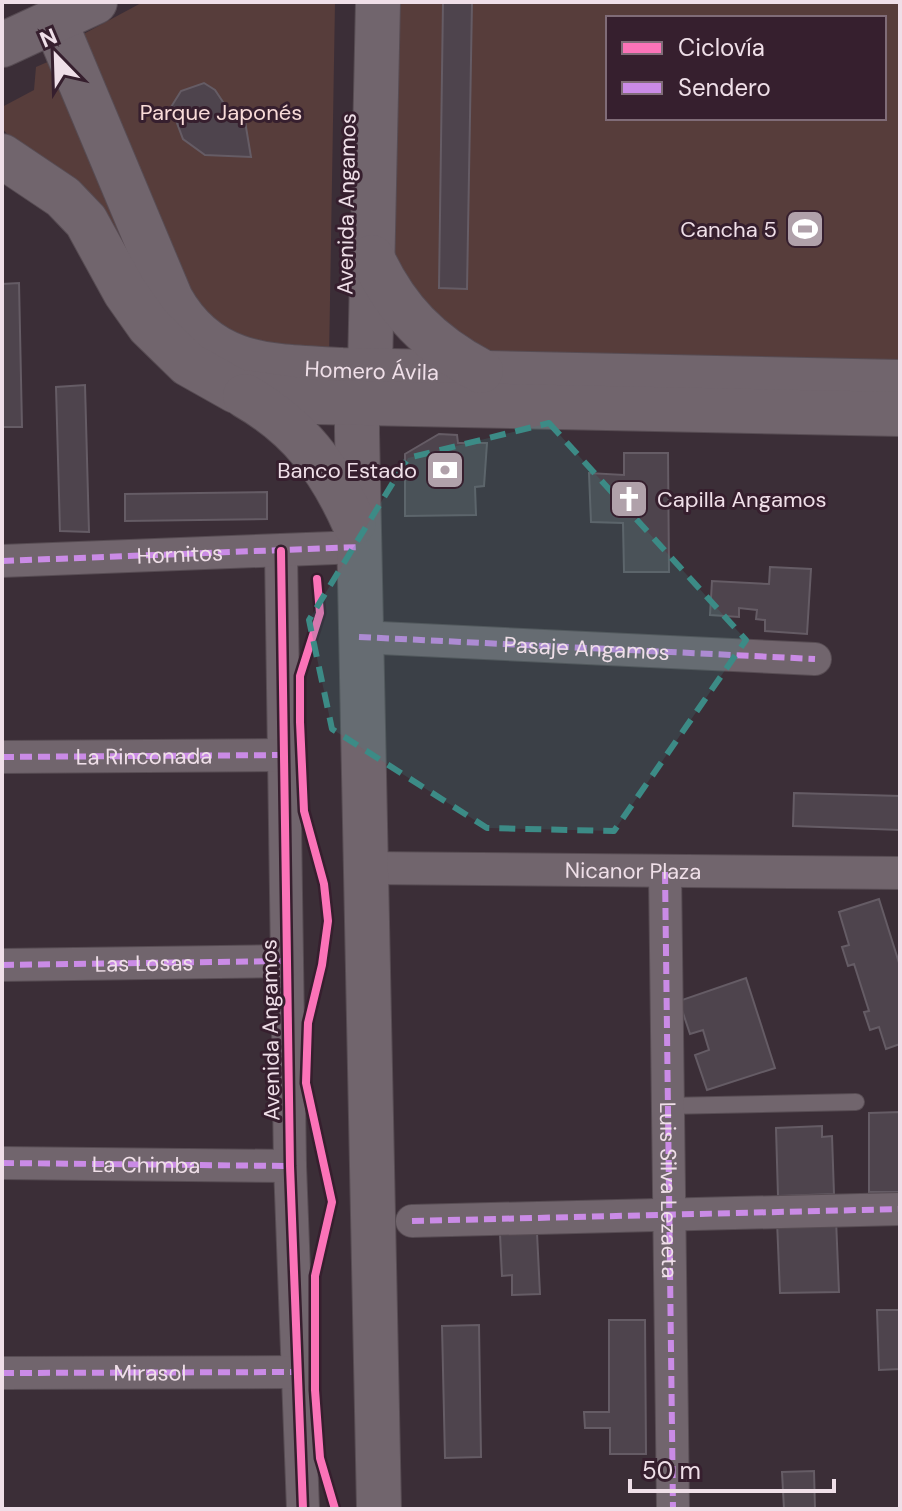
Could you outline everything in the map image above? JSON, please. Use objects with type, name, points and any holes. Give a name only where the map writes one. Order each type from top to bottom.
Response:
[{"type":"main road","points":[[2,45],[50,17],[95,2]]},
{"type":"main road","name":"Avenida Angamos","points":[[351,2],[359,637],[379,1509]]},
{"type":"main road","name":"Avenida Angamos","points":[[357,381],[371,255],[378,2]]},
{"type":"main road","name":"Homero Ávila","points":[[50,17],[167,290],[182,317],[201,338],[231,356],[264,365],[357,381],[900,414]]},
{"type":"main road","name":"Homero Ávila","points":[[2,156],[63,197],[86,221],[125,292],[168,347],[208,377],[236,391],[315,402],[357,381],[481,371],[900,382]]},
{"type":"main road","points":[[371,255],[390,292],[408,317],[445,350],[481,371]]},
{"type":"main road","points":[[236,391],[279,417],[306,441],[340,491],[358,540]]},
{"type":"street","name":"Hornitos","points":[[2,561],[281,551],[358,540]]},
{"type":"street","name":"Avenida Angamos","points":[[281,551],[290,1166],[303,1509]]},
{"type":"street","name":"Pasaje Angamos","points":[[359,637],[815,659]]},
{"type":"street","name":"La Rinconada","points":[[2,757],[285,755]]},
{"type":"street","name":"Nicanor Plaza","points":[[365,868],[900,873]]},
{"type":"street","name":"Luis Silva Lezaeta","points":[[665,872],[673,1509]]},
{"type":"street","name":"Las Losas","points":[[2,965],[287,961]]},
{"type":"street","name":"La Chimba","points":[[2,1163],[290,1166]]},
{"type":"street","points":[[412,1221],[900,1209]]},
{"type":"street","name":"Mirasol","points":[[2,1373],[299,1372]]},
{"type":"lane","points":[[666,1106],[856,1102]]},
{"type":"highlighted area","points":[[549,423],[746,640],[614,831],[487,828],[332,729],[309,620],[408,458]]},
{"type":"green space","name":"Parque Japonés","points":[[143,2],[335,2],[329,360],[205,332],[78,37]]},
{"type":"green space","points":[[400,2],[900,2],[900,360],[480,357],[391,271]]},
{"type":"green space","points":[[52,60],[159,317],[2,128],[2,107],[34,90],[36,67]]},
{"type":"building","points":[[443,2],[472,2],[467,289],[439,288]]},
{"type":"building","points":[[204,83],[215,90],[233,117],[245,121],[251,157],[205,155],[183,139],[171,107],[181,91]]},
{"type":"building","points":[[19,283],[22,427],[2,427],[2,284]]},
{"type":"building","points":[[85,385],[89,532],[60,531],[56,387]]},
{"type":"building","name":"Banco Estado","points":[[439,434],[457,435],[458,443],[487,443],[484,486],[475,487],[476,515],[405,516],[405,454]]},
{"type":"building","name":"Capilla Angamos","points":[[624,453],[668,453],[669,572],[624,572],[623,523],[591,522],[589,473],[624,475]]},
{"type":"building","points":[[267,492],[267,519],[125,521],[125,494]]},
{"type":"building","points":[[770,567],[811,569],[807,634],[765,631],[765,620],[756,619],[757,610],[739,608],[739,617],[710,615],[712,581],[769,584]]},
{"type":"building","points":[[794,793],[900,796],[900,830],[793,826]]},
{"type":"building","points":[[879,899],[900,966],[900,1044],[886,1049],[879,1027],[870,1030],[864,1012],[869,1011],[854,964],[848,966],[842,947],[849,945],[839,912]]},
{"type":"building","points":[[746,978],[775,1068],[707,1090],[695,1055],[709,1050],[703,1030],[690,1034],[679,1001]]},
{"type":"building","points":[[900,1112],[900,1192],[869,1192],[869,1113]]},
{"type":"building","points":[[822,1126],[822,1137],[832,1136],[834,1194],[778,1196],[776,1128]]},
{"type":"building","points":[[836,1219],[839,1292],[780,1293],[777,1221]]},
{"type":"building","points":[[537,1233],[540,1294],[512,1295],[512,1275],[502,1276],[500,1234]]},
{"type":"building","points":[[877,1310],[900,1310],[900,1369],[879,1370]]},
{"type":"building","points":[[609,1320],[645,1320],[646,1454],[610,1454],[610,1428],[585,1428],[584,1412],[609,1412]]},
{"type":"building","points":[[479,1325],[481,1457],[445,1458],[442,1326]]},
{"type":"building","points":[[814,1471],[815,1509],[784,1509],[782,1472]]},
{"type":"marked path","points":[[2,561],[359,547]]},
{"type":"marked path","points":[[359,637],[815,659]]},
{"type":"marked path","points":[[2,757],[285,755]]},
{"type":"marked path","points":[[665,872],[673,1509]]},
{"type":"marked path","points":[[2,965],[287,961]]},
{"type":"marked path","points":[[2,1163],[290,1166]]},
{"type":"marked path","points":[[412,1221],[900,1209]]},
{"type":"marked path","points":[[2,1373],[299,1372]]},
{"type":"cycle path","points":[[281,551],[290,1166],[303,1509]]},
{"type":"cycle path","points":[[317,579],[320,613],[300,676],[300,722],[304,811],[324,884],[328,921],[322,965],[308,1023],[306,1083],[332,1202],[315,1276],[315,1390],[320,1458],[335,1509]]},
{"type":"place","name":"Cancha 5","points":[[805,229]]},
{"type":"place","name":"Banco Estado","points":[[445,470]]},
{"type":"place","name":"Capilla Angamos","points":[[629,499]]}]
